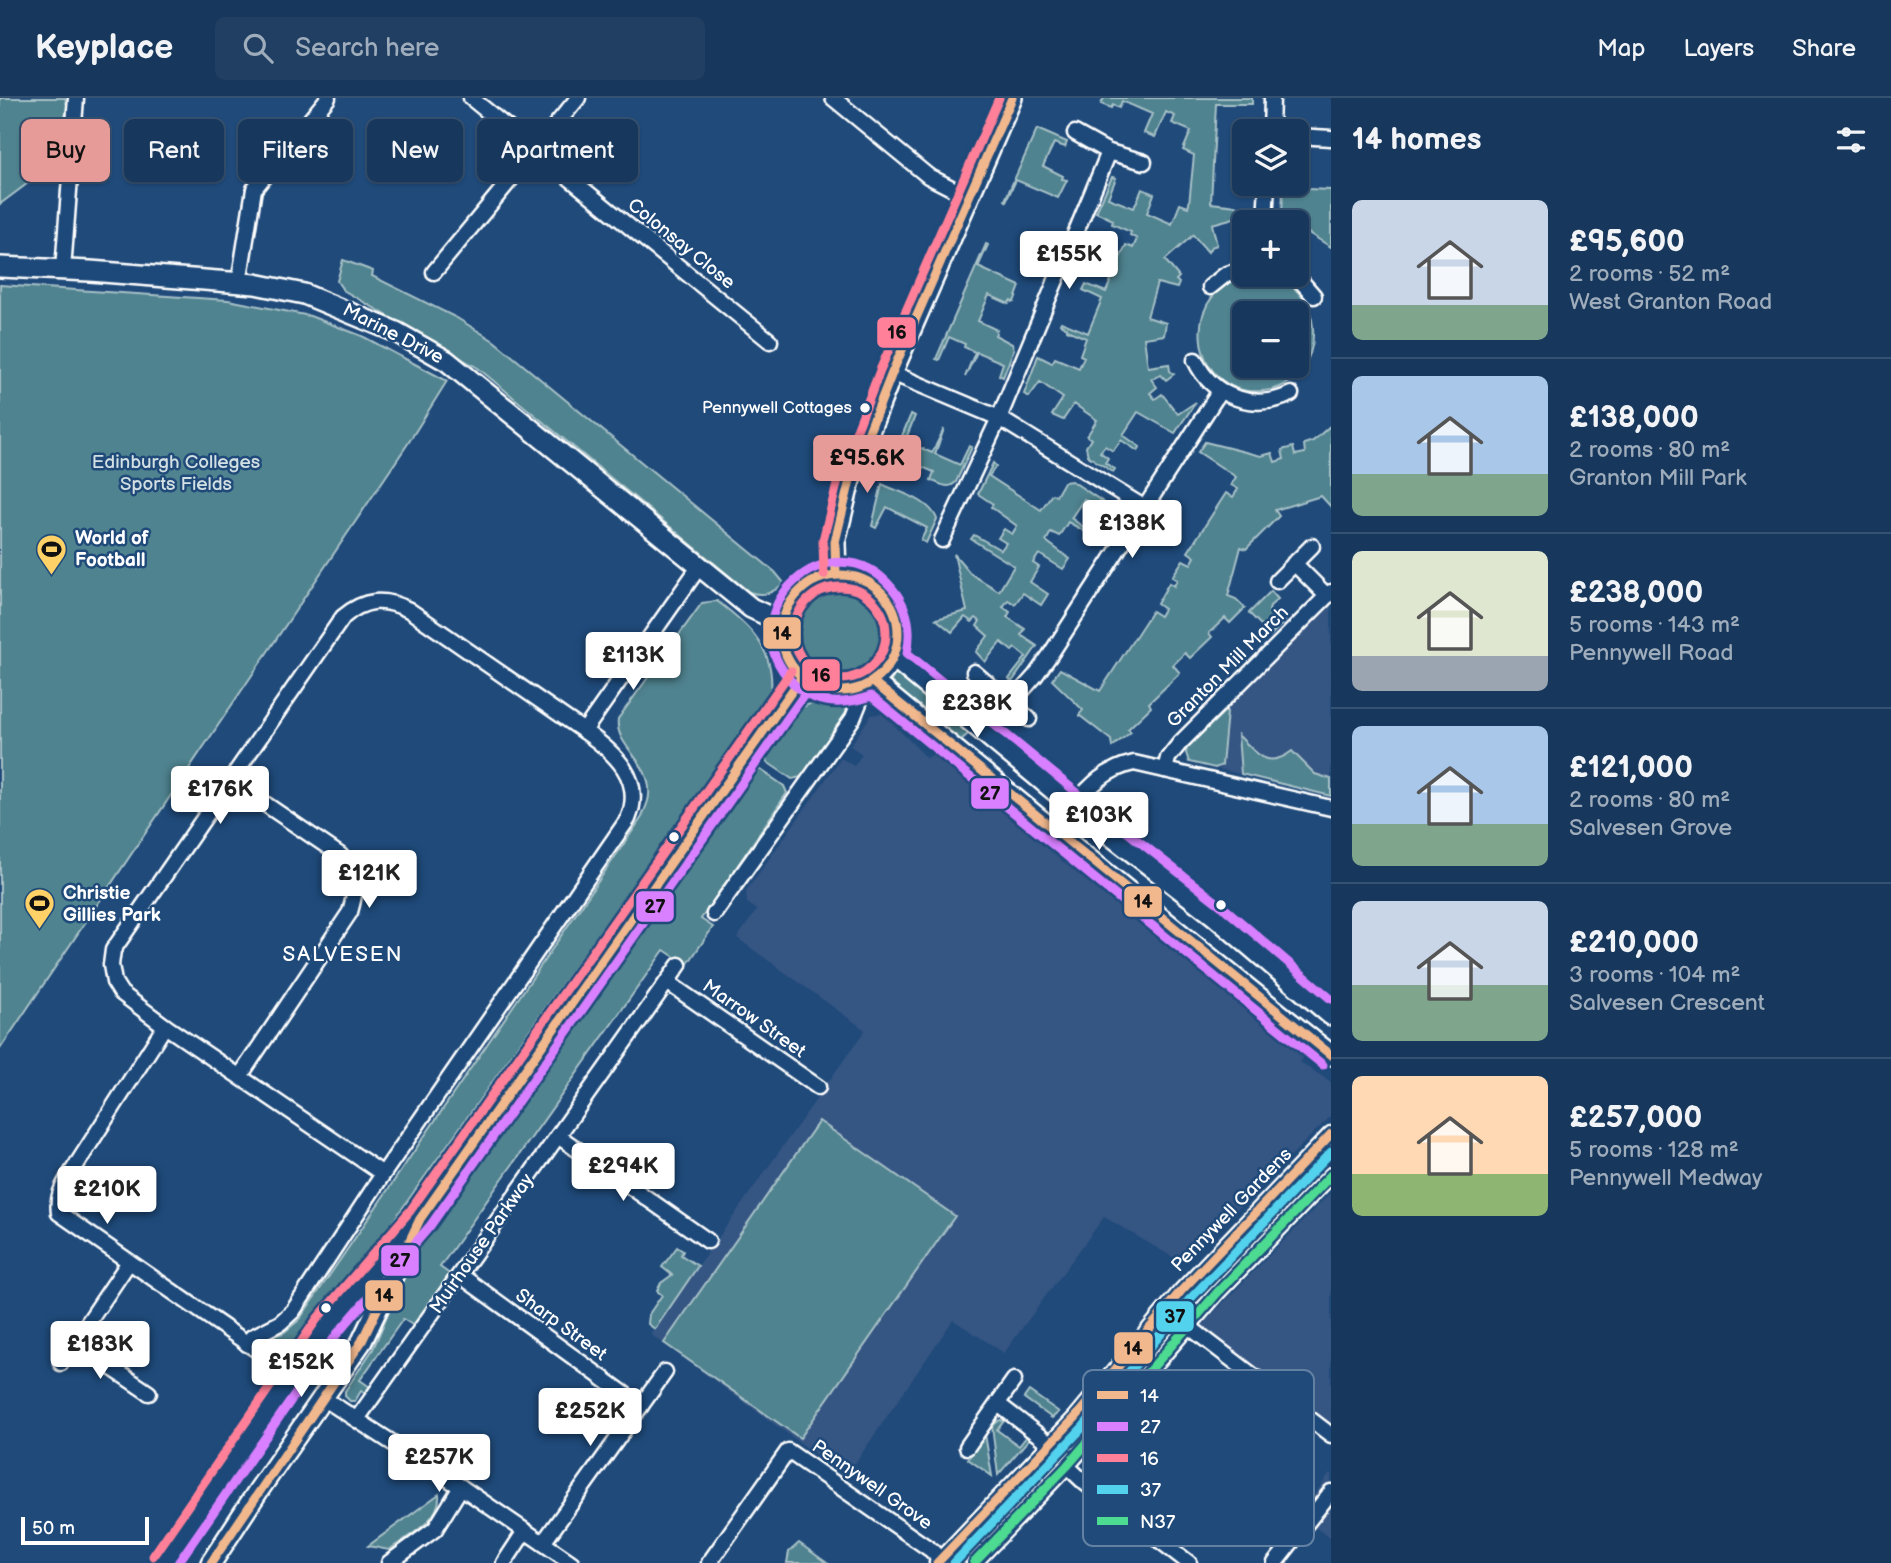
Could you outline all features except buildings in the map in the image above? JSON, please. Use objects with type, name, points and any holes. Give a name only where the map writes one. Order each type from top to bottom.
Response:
[{"type":"street","points":[[63,270],[76,98]]},
{"type":"street","points":[[239,283],[254,189],[328,98]]},
{"type":"street","name":"Colonsay Close","points":[[471,98],[497,119]]},
{"type":"street","points":[[561,119],[578,98]]},
{"type":"street","points":[[832,98],[928,176],[969,197]]},
{"type":"street","points":[[836,575],[835,542],[850,480],[892,373],[1012,98]]},
{"type":"street","points":[[1271,119],[1272,98]]},
{"type":"street","points":[[1075,133],[1109,152],[1144,162]]},
{"type":"street","points":[[1309,137],[1331,138]]},
{"type":"street","points":[[942,540],[999,418],[1109,152]]},
{"type":"street","points":[[434,272],[509,182]]},
{"type":"street","name":"Colonsay Close","points":[[574,182],[770,341]]},
{"type":"street","name":"Marine Drive","points":[[0,267],[239,283],[304,293],[348,310],[396,332],[447,361],[751,608],[783,623]]},
{"type":"street","points":[[1210,287],[1232,272]]},
{"type":"street","points":[[1306,287],[1314,296]]},
{"type":"street","points":[[1195,360],[1208,380],[1220,390],[1240,400],[1269,401],[1291,394]]},
{"type":"street","points":[[892,373],[999,418],[1144,508]]},
{"type":"street","points":[[1011,703],[1050,654],[1220,390]]},
{"type":"street","name":"Granton Mill March","points":[[1277,581],[1312,546]]},
{"type":"street","name":"Granton Mill March","points":[[1165,770],[1168,758],[1180,743],[1329,594],[1294,563]]},
{"type":"street","points":[[584,731],[699,566]]},
{"type":"street","points":[[715,914],[853,718],[870,684],[894,657],[899,632],[896,615],[888,600],[869,582],[853,576],[836,575],[816,580],[799,592],[788,609],[783,623],[783,646],[787,657],[801,678],[817,687],[837,692],[870,684]]},
{"type":"street","points":[[247,1344],[252,1337],[280,1323],[293,1311],[383,1174],[628,819],[632,809],[633,793],[626,769],[614,753],[409,610],[394,603],[367,602],[343,617],[113,950],[111,965],[114,982],[121,993],[165,1026],[383,1174]]},
{"type":"street","points":[[894,657],[1073,806],[1215,916],[1331,1015]]},
{"type":"street","points":[[974,672],[1029,719]]},
{"type":"street","points":[[163,1563],[327,1326],[420,1219],[801,678]]},
{"type":"street","points":[[870,684],[1055,829],[1193,946],[1331,1055]]},
{"type":"street","points":[[1073,806],[1103,775],[1118,766],[1134,764],[1331,808]]},
{"type":"street","points":[[230,780],[341,855],[356,882],[356,894],[350,912],[240,1076]]},
{"type":"street","name":"Muirhouse Parkway","points":[[357,1419],[679,965]]},
{"type":"street","name":"Marrow Street","points":[[667,982],[818,1087]]},
{"type":"street","points":[[165,1026],[68,1178],[57,1201],[59,1213],[293,1376]]},
{"type":"street","name":"Pennywell Gardens","points":[[1116,1370],[1181,1291],[1331,1135]]},
{"type":"street","points":[[558,1136],[708,1241]]},
{"type":"street","points":[[1150,1370],[1217,1293],[1331,1175]]},
{"type":"street","points":[[211,1563],[362,1341],[420,1219]]},
{"type":"street","points":[[61,1363],[130,1262]]},
{"type":"street","name":"Sharp Street","points":[[460,1275],[641,1406]]},
{"type":"street","points":[[1188,1326],[1246,1370]]},
{"type":"street","points":[[82,1331],[100,1345],[112,1368],[149,1394]]},
{"type":"street","points":[[543,1543],[665,1372]]},
{"type":"street","points":[[967,1447],[1014,1380]]},
{"type":"street","points":[[323,1398],[572,1563]]},
{"type":"street","points":[[998,1404],[1050,1444]]},
{"type":"street","name":"Pennywell Gardens","points":[[939,1561],[1083,1408]]},
{"type":"street","points":[[1314,1422],[1331,1435]]},
{"type":"street","points":[[974,1563],[1083,1448]]},
{"type":"street","name":"Pennywell Grove","points":[[709,1563],[788,1451],[931,1550],[939,1561]]},
{"type":"street","points":[[1068,1466],[1083,1481]]},
{"type":"street","points":[[389,1563],[435,1529],[461,1487]]},
{"type":"street","points":[[1314,1514],[1331,1492]]},
{"type":"street","points":[[974,1525],[993,1544]]},
{"type":"street","points":[[504,1563],[525,1531]]},
{"type":"street","points":[[1167,1546],[1189,1563]]},
{"type":"street","points":[[1275,1563],[1288,1546]]},
{"type":"shaded area","points":[[1331,605],[1331,796],[1189,762],[1187,748]]},
{"type":"shaded area","points":[[882,713],[927,758],[938,750],[1306,1050],[1300,1062],[1331,1082],[1331,1116],[1192,1254],[1174,1258],[1104,1217],[1004,1353],[953,1320],[856,1462],[849,1468],[841,1469],[832,1466],[650,1334],[865,1030],[737,938],[757,910],[747,903],[746,891],[841,758],[854,766],[862,754],[850,746],[871,715]]},
{"type":"shaded area","points":[[1330,1193],[1331,1441],[1314,1428],[1314,1370],[1238,1370],[1192,1335]]},
{"type":"shaded area","points":[[1331,1471],[1331,1538],[1314,1527],[1314,1495]]},
{"type":"green space","points":[[0,98],[65,98],[65,119],[21,119],[21,182],[30,182],[0,204]]},
{"type":"green space","points":[[1104,98],[1252,98],[1252,104],[1216,104],[1211,203],[1254,210],[1232,210],[1232,218],[1212,224],[1217,245],[1211,247],[1208,252],[1193,235],[1165,260],[1179,277],[1176,280],[1179,283],[1177,288],[1157,283],[1147,317],[1166,323],[1164,335],[1144,338],[1148,367],[1169,364],[1170,371],[1174,374],[1166,380],[1161,375],[1151,379],[1157,387],[1150,393],[1155,399],[1162,394],[1178,414],[1196,402],[1175,433],[1138,412],[1123,435],[1140,447],[1138,451],[1121,440],[1113,451],[1105,446],[1100,452],[1108,458],[1105,463],[1115,469],[1113,472],[1088,456],[1086,447],[1091,439],[1087,436],[1097,420],[1074,404],[1063,420],[1052,415],[1063,398],[1040,382],[1029,397],[1024,394],[1038,356],[1052,363],[1055,358],[1079,368],[1084,357],[1080,355],[1086,338],[1060,324],[1061,322],[1088,333],[1102,299],[1083,290],[1086,284],[1106,292],[1118,263],[1099,254],[1100,251],[1119,260],[1126,245],[1133,248],[1137,239],[1130,235],[1131,232],[1112,224],[1113,220],[1096,212],[1112,177],[1116,178],[1108,198],[1134,208],[1142,189],[1154,194],[1147,213],[1172,224],[1180,204],[1188,207],[1189,204],[1194,155],[1183,150],[1191,131],[1172,123],[1175,116],[1166,112],[1155,137],[1144,133],[1152,114],[1122,101],[1119,108],[1101,104]]},
{"type":"green space","points":[[1037,129],[1067,142],[1065,147],[1054,143],[1043,166],[1067,180],[1058,198],[1016,180],[1006,201],[1005,200]]},
{"type":"green space","points":[[1309,189],[1331,190],[1331,247],[1309,233],[1309,210],[1282,210],[1283,196],[1309,196]]},
{"type":"green space","points":[[986,244],[988,245],[978,267],[1020,286],[1014,302],[1010,301],[1009,304],[989,295],[978,321],[997,330],[995,335],[1012,344],[1014,349],[1003,377],[999,375],[1003,363],[977,352],[965,377],[975,352],[964,347],[965,344],[949,337],[939,360],[936,359]]},
{"type":"green space","points":[[343,260],[373,271],[372,276],[457,318],[494,341],[775,572],[784,583],[768,593],[749,592],[478,368],[343,290],[337,281]]},
{"type":"green space","points":[[1232,281],[1232,287],[1291,287],[1298,292],[1304,301],[1232,301],[1232,378],[1292,378],[1285,384],[1263,391],[1237,388],[1218,377],[1206,359],[1201,338],[1203,316],[1213,297]]},
{"type":"green space","name":"Edinburgh Colleges Sports Fields","points":[[0,285],[228,300],[310,316],[362,336],[447,381],[407,445],[0,1049]]},
{"type":"green space","points":[[1309,310],[1313,331],[1309,354]]},
{"type":"green space","points":[[911,414],[915,416],[905,441],[932,453],[944,429],[935,454],[960,465],[969,446],[972,447],[956,482],[950,486],[931,480],[934,472],[894,455]]},
{"type":"green space","points":[[1331,425],[1331,507],[1321,496],[1275,510],[1279,516],[1246,549],[1241,547],[1228,596],[1236,599],[1245,608],[1230,623],[1225,618],[1209,633],[1212,637],[1190,658],[1185,653],[1173,665],[1180,673],[1149,703],[1151,707],[1128,729],[1131,732],[1112,747],[1111,740],[1079,715],[1083,710],[1052,680],[1060,669],[1100,691],[1152,611],[1160,616],[1164,609],[1157,604],[1169,583],[1174,586],[1177,580],[1172,577],[1183,560],[1191,564],[1195,557],[1188,552],[1226,493],[1233,497],[1238,489],[1231,485],[1236,477],[1198,452],[1205,442],[1261,456],[1272,453],[1275,462],[1284,459],[1282,450],[1293,447],[1295,455],[1305,453],[1304,444],[1313,441]]},
{"type":"green space","points":[[993,463],[996,466],[989,476],[1041,510],[1052,494],[1056,496],[1064,482],[1072,481],[1106,504],[1102,511],[1084,499],[1071,518],[1089,531],[1088,533],[1068,522],[1059,536],[1051,532],[1046,541],[1070,559],[1063,569],[1039,554],[1033,563],[1039,567],[1030,582],[1048,594],[1041,605],[1023,593],[1015,604],[1008,600],[1003,607],[1010,612],[1007,617],[1025,629],[1021,635],[1037,646],[1012,682],[1009,679],[1026,657],[1001,642],[985,662],[976,652],[988,636],[977,626],[980,621],[976,618],[972,622],[965,617],[952,632],[936,619],[967,611],[954,554],[971,574],[999,591],[1014,566],[971,539],[974,535],[1001,550],[1006,543],[998,538],[1004,529],[1012,534],[1017,526],[978,494]]},
{"type":"green space","points":[[882,484],[913,497],[933,512],[937,519],[926,543],[921,540],[927,528],[887,507],[876,528],[872,526]]},
{"type":"green space","points":[[829,589],[847,589],[863,596],[875,608],[882,624],[882,642],[875,658],[863,670],[847,677],[829,677],[813,670],[801,658],[794,642],[794,624],[801,608],[813,596]]},
{"type":"green space","points":[[1271,591],[1278,599],[1270,606],[1269,611],[1285,621],[1271,635],[1249,613]]},
{"type":"green space","points":[[717,601],[740,619],[758,639],[769,663],[771,692],[304,1346],[291,1355],[282,1354],[268,1344],[267,1338],[283,1333],[299,1320],[642,817],[649,798],[648,783],[645,773],[622,738],[618,719],[702,603]]},
{"type":"green space","points":[[895,674],[968,731],[968,734],[960,741],[892,685]]},
{"type":"green space","points":[[815,703],[844,707],[848,712],[801,777],[792,779],[767,762],[765,755],[792,716],[799,709]]},
{"type":"green space","points":[[1226,710],[1222,765],[1215,768],[1189,762],[1187,748]]},
{"type":"green space","points":[[1238,735],[1256,753],[1268,759],[1283,757],[1292,751],[1315,774],[1331,779],[1331,796],[1241,774]]},
{"type":"green space","points":[[757,770],[784,786],[787,793],[701,919],[713,927],[687,965],[664,950],[440,1267],[451,1275],[414,1326],[403,1319],[360,1380],[370,1387],[366,1394],[361,1391],[355,1401],[350,1401],[345,1396],[345,1391],[373,1349],[411,1259],[753,772]]},
{"type":"green space","points":[[819,1121],[955,1216],[800,1438],[664,1343]]},
{"type":"green space","points":[[677,1247],[683,1251],[681,1255],[698,1266],[655,1329],[648,1324],[649,1314],[662,1295],[657,1291],[661,1283],[672,1275],[662,1267]]},
{"type":"green space","points":[[1029,1391],[1059,1412],[1052,1418],[1024,1398]]},
{"type":"green space","points":[[1000,1420],[1004,1421],[997,1430],[1019,1446],[1027,1436],[1030,1438],[998,1475],[992,1426]]},
{"type":"green space","points":[[985,1434],[992,1476],[968,1459]]},
{"type":"green space","points":[[439,1494],[435,1512],[414,1533],[389,1550],[368,1546]]},
{"type":"green space","points":[[1008,1501],[1016,1509],[995,1533],[988,1532],[986,1524]]},
{"type":"green space","points":[[974,1538],[981,1540],[983,1547],[966,1563],[949,1563]]},
{"type":"green space","points":[[799,1543],[827,1563],[787,1563],[789,1552]]},
{"type":"transit line","name":"16","points":[[824,575],[823,540],[839,476],[881,368],[999,98]]},
{"type":"transit line","name":"14","points":[[836,575],[835,542],[850,480],[892,373],[1012,98]]},
{"type":"transit line","name":"27","points":[[1323,1065],[871,696],[829,702],[819,700],[801,690],[792,682],[775,654],[771,627],[779,602],[795,581],[817,567],[842,562],[868,568],[892,588],[902,603],[909,627],[907,653],[1081,796],[1223,907],[1331,999]]},
{"type":"transit line","name":"14","points":[[840,575],[862,579],[881,592],[894,611],[898,633],[894,655],[881,674],[862,687],[840,691],[818,687],[799,674],[786,655],[782,633],[786,611],[799,592],[818,579],[840,575]]},
{"type":"transit line","name":"16","points":[[840,587],[858,590],[873,600],[883,615],[886,633],[883,651],[873,666],[858,676],[840,679],[822,676],[807,666],[797,651],[794,633],[797,615],[807,600],[822,590],[840,587]]},
{"type":"transit line","name":"16","points":[[153,1556],[317,1319],[410,1211],[791,671]]},
{"type":"transit line","name":"14","points":[[211,1563],[362,1341],[420,1219],[801,678]]},
{"type":"transit line","name":"14","points":[[873,682],[1331,1055]]},
{"type":"transit line","name":"27","points":[[178,1563],[337,1334],[430,1226],[811,685]]},
{"type":"transit line","name":"14","points":[[1115,1370],[1181,1291],[1331,1134]]},
{"type":"transit line","name":"37","points":[[1131,1370],[1190,1299],[1331,1152]]},
{"type":"transit line","name":"N37","points":[[1150,1370],[1217,1293],[1331,1175]]},
{"type":"transit line","name":"14","points":[[937,1563],[1083,1408]]},
{"type":"transit line","name":"37","points":[[954,1563],[1083,1427]]},
{"type":"transit line","name":"N37","points":[[974,1563],[1083,1448]]},
{"type":"place","name":"Pennywell Cottages","points":[[865,408]]},
{"type":"place","name":"World of Football","points":[[52,576]]},
{"type":"place","name":"Christie Gillies Park","points":[[40,931]]},
{"type":"district","name":"SALVESEN","points":[[343,954]]}]
